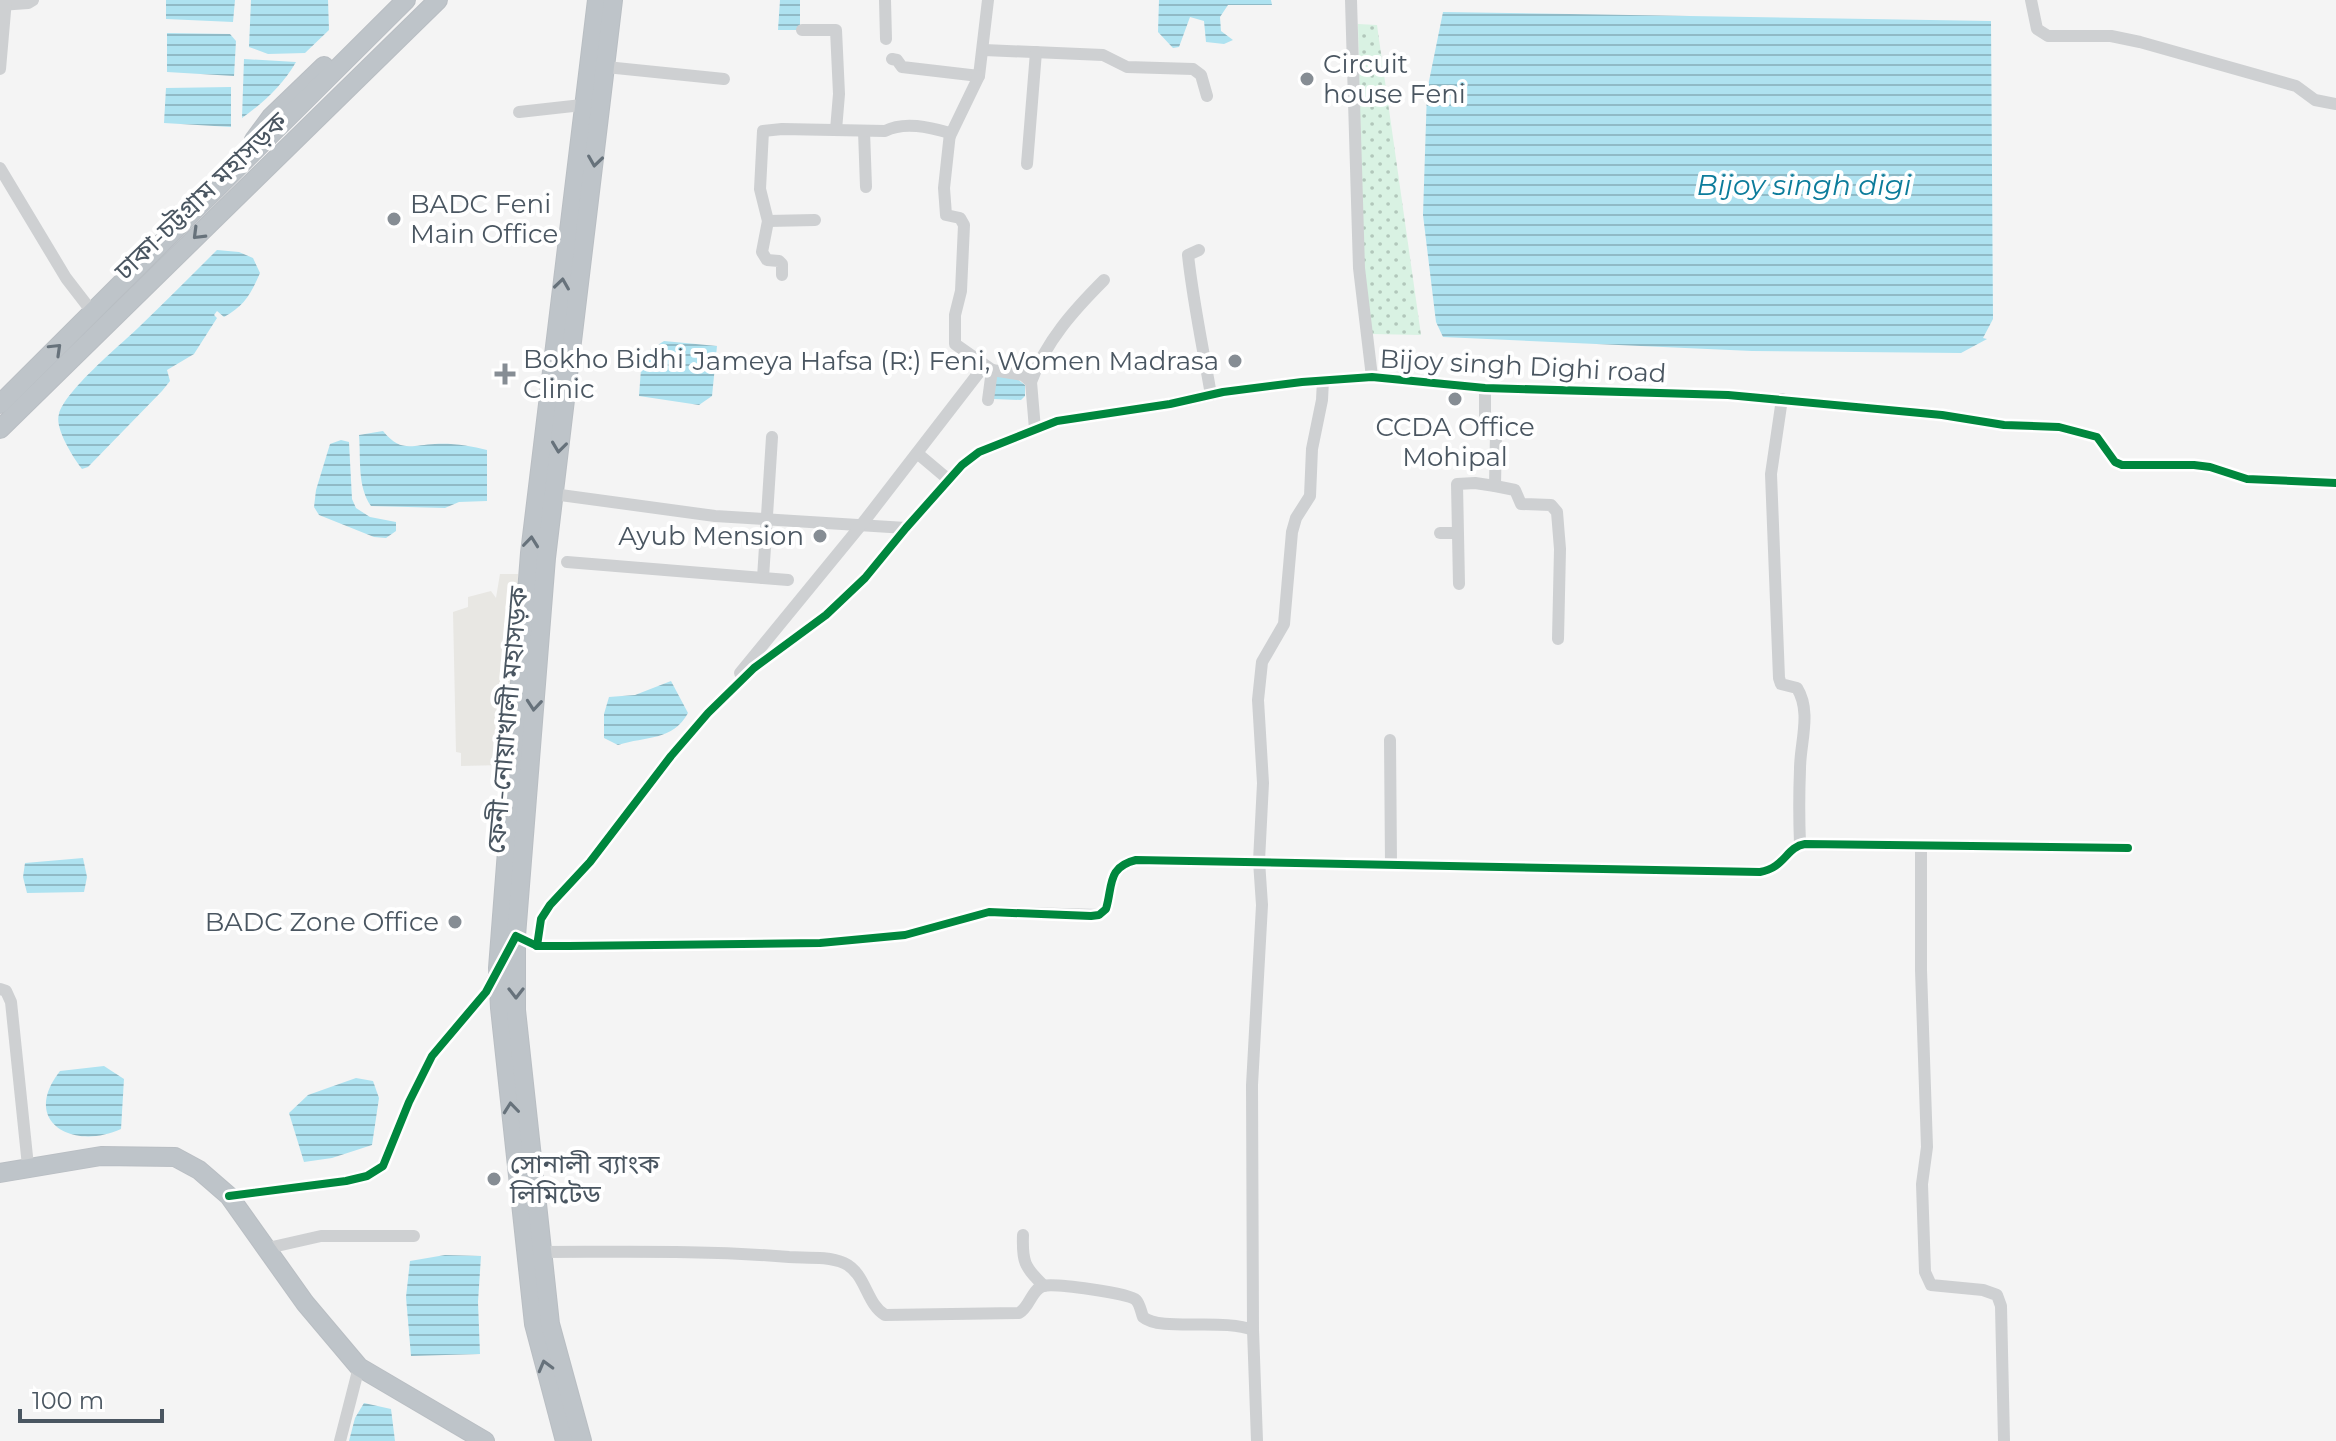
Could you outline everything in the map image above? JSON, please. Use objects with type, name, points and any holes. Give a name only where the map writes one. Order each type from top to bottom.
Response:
[{"type":"highway","points":[[394,0],[271,117],[251,144],[248,171],[267,174],[291,157],[455,0]]},
{"type":"highway","name":"ঢাকা-চট্টগ্রাম মহাসড়ক","points":[[0,429],[248,171],[406,0]]},
{"type":"highway","name":"ঢাকা-চট্টগ্রাম মহাসড়ক","points":[[0,404],[93,313],[438,0]]},
{"type":"highway","name":"ফেনী-নোয়াখালী মহাসড়ক","points":[[582,1441],[550,1324],[516,1010],[516,936],[546,558],[594,104],[597,0]]},
{"type":"highway","name":"ফেনী-নোয়াখালী মহাসড়ক","points":[[565,1441],[534,1324],[498,968],[530,553],[594,104],[606,67],[613,0]]},
{"type":"highway","points":[[0,1173],[101,1156],[175,1157],[199,1170],[229,1196],[305,1303],[359,1367],[485,1441]]},
{"type":"street","points":[[0,69],[4,3],[28,3],[33,0]]},
{"type":"street","points":[[885,0],[886,39]]},
{"type":"street","points":[[988,0],[979,76],[950,136],[944,188],[946,215],[960,218],[964,225],[955,344],[988,368],[1023,375],[1031,382]]},
{"type":"street","points":[[1351,0],[1359,268],[1372,377]]},
{"type":"street","points":[[2031,0],[2037,29],[2048,36],[2111,36],[2140,42],[2296,86],[2315,100],[2336,104]]},
{"type":"street","points":[[802,30],[836,30],[839,94],[836,130]]},
{"type":"street","points":[[984,50],[1103,55],[1127,67],[1193,69],[1201,75],[1207,96]]},
{"type":"street","points":[[1027,164],[1036,52]]},
{"type":"street","points":[[892,59],[902,67],[979,76]]},
{"type":"street","points":[[606,67],[724,79]]},
{"type":"street","points":[[519,112],[594,104]]},
{"type":"street","points":[[782,275],[782,264],[767,260],[762,252],[768,221],[760,189],[763,131],[885,131],[898,125],[937,128],[950,136]]},
{"type":"street","points":[[864,131],[866,187]]},
{"type":"street","points":[[0,168],[66,278],[93,313]]},
{"type":"street","points":[[768,221],[815,220]]},
{"type":"street","points":[[1199,250],[1188,255],[1195,314],[1211,395]]},
{"type":"street","points":[[1035,429],[1031,382],[1051,339],[1104,280]]},
{"type":"street","points":[[988,368],[988,400]]},
{"type":"street","points":[[726,687],[744,669],[988,368]]},
{"type":"street","name":"Bijoy singh Dighi road","points":[[537,946],[541,919],[550,905],[590,862],[708,713],[754,668],[826,615],[865,578],[962,465],[979,452],[1057,421],[1211,395],[1323,380],[1372,377],[1485,388],[1728,395],[1942,415],[2004,425],[2059,427],[2097,437],[2115,462],[2122,465],[2194,465],[2247,479],[2336,483]]},
{"type":"street","points":[[1257,1441],[1253,1330],[1252,1085],[1262,905],[1259,861],[1263,783],[1258,700],[1262,662],[1284,624],[1292,532],[1296,518],[1310,496],[1312,449],[1323,380]]},
{"type":"street","points":[[1485,388],[1485,420],[1496,432],[1495,486]]},
{"type":"street","points":[[229,1196],[346,1181],[367,1176],[383,1166],[432,1056],[486,992],[516,936],[537,946],[820,943],[905,935],[989,912],[1099,915],[1106,909],[1114,875],[1123,863],[1136,860],[1760,872],[1779,865],[1800,844],[1800,764],[1805,730],[1801,695],[1797,688],[1781,684],[1779,678],[1771,474],[1782,399]]},
{"type":"street","points":[[763,578],[772,437]]},
{"type":"street","points":[[917,453],[949,480]]},
{"type":"street","points":[[1459,584],[1457,484],[1475,483],[1515,490],[1521,504],[1551,505],[1557,512],[1560,549],[1558,639]]},
{"type":"street","points":[[553,494],[715,516],[906,528]]},
{"type":"street","points":[[1440,533],[1457,533]]},
{"type":"street","points":[[567,562],[788,580]]},
{"type":"street","points":[[1390,740],[1391,863]]},
{"type":"street","points":[[1800,844],[2128,848]]},
{"type":"street","points":[[1921,847],[1921,970],[1927,1147],[1922,1184],[1925,1272],[1931,1285],[1983,1290],[1997,1295],[2001,1306],[2004,1441]]},
{"type":"street","points":[[0,989],[6,991],[11,1002],[28,1166]]},
{"type":"street","points":[[1023,1235],[1022,1257],[1026,1268],[1044,1286],[1130,1296],[1139,1305],[1143,1317],[1157,1325],[1200,1323],[1253,1330]]},
{"type":"street","points":[[268,1248],[321,1236],[414,1236]]},
{"type":"street","points":[[542,1252],[739,1253],[836,1261],[846,1264],[861,1279],[879,1312],[894,1315],[1022,1312],[1034,1294],[1044,1286]]},
{"type":"street","points":[[340,1441],[359,1367]]},
{"type":"shaded area","points":[[500,574],[518,574],[517,626],[503,765],[461,766],[461,753],[456,752],[453,612],[468,607],[468,597],[491,591],[496,598]]},
{"type":"green space","points":[[1358,24],[1377,25],[1421,335],[1371,334],[1363,251]]},
{"type":"water","points":[[166,0],[235,0],[233,22],[166,19]]},
{"type":"water","points":[[251,0],[328,0],[329,30],[305,53],[268,54],[249,47]]},
{"type":"water","points":[[780,0],[800,0],[800,30],[778,30]]},
{"type":"water","points":[[1159,0],[1271,0],[1272,5],[1228,5],[1220,17],[1221,31],[1233,40],[1224,44],[1206,42],[1204,21],[1190,17],[1179,47],[1173,48],[1158,32]]},
{"type":"water","name":"Bijoy singh digi","points":[[1443,12],[1991,21],[1993,319],[1983,338],[1987,339],[1961,353],[1752,351],[1443,337],[1436,322],[1423,215],[1427,91]]},
{"type":"water","points":[[167,33],[230,34],[236,41],[234,76],[167,72]]},
{"type":"water","points":[[244,59],[296,62],[272,93],[242,118]]},
{"type":"water","points":[[231,87],[231,127],[164,123],[166,88]]},
{"type":"water","points":[[217,250],[239,252],[253,258],[260,273],[250,293],[242,304],[224,317],[217,311],[214,315],[217,318],[194,354],[167,370],[170,381],[162,391],[88,467],[82,469],[59,427],[63,404],[94,369]]},
{"type":"water","points":[[664,341],[717,346],[712,396],[699,405],[639,396],[642,355]]},
{"type":"water","points":[[996,374],[1016,378],[1025,385],[1025,396],[1021,400],[993,399]]},
{"type":"water","points":[[383,431],[401,445],[448,444],[487,450],[487,501],[459,502],[445,508],[371,506],[362,481],[359,435]]},
{"type":"water","points":[[341,440],[349,442],[352,499],[356,508],[370,517],[396,522],[396,531],[386,538],[374,537],[319,515],[314,507],[330,444]]},
{"type":"water","points":[[671,681],[688,713],[675,729],[618,745],[604,738],[604,714],[609,697],[635,695]]},
{"type":"water","points":[[83,858],[87,877],[84,892],[27,893],[23,877],[25,863]]},
{"type":"water","points":[[104,1066],[124,1079],[121,1129],[86,1136],[70,1134],[58,1127],[49,1118],[46,1105],[49,1089],[60,1071]]},
{"type":"water","points":[[356,1078],[373,1081],[379,1098],[372,1145],[332,1158],[304,1162],[289,1113],[308,1095]]},
{"type":"water","points":[[445,1255],[481,1256],[478,1302],[480,1354],[411,1356],[406,1297],[410,1261]]},
{"type":"water","points":[[364,1403],[391,1409],[395,1441],[349,1441],[355,1418]]},
{"type":"cycle path","points":[[537,946],[541,919],[550,905],[590,862],[708,713],[754,668],[826,615],[865,578],[962,465],[979,452],[1057,421],[1170,404],[1223,392],[1372,377],[1485,388],[1728,395],[1942,415],[2004,425],[2059,427],[2097,437],[2115,462],[2122,465],[2194,465],[2247,479],[2336,483]]},
{"type":"cycle path","points":[[229,1196],[346,1181],[367,1176],[383,1166],[432,1056],[486,992],[516,936],[537,946],[820,943],[905,935],[989,912],[1091,916],[1099,915],[1106,909],[1113,878],[1120,867],[1136,860],[1760,872],[1775,866],[1793,849],[1805,844],[2128,848]]},
{"type":"place","name":"Circuit house Feni","points":[[1307,79]]},
{"type":"place","name":"BADC Feni Main Office","points":[[394,219]]},
{"type":"place","name":"Jameya Hafsa (R:) Feni, Women Madrasa","points":[[1235,361]]},
{"type":"place","name":"Bokho Bidhi Clinic","points":[[505,374]]},
{"type":"place","name":"CCDA Office Mohipal","points":[[1455,399]]},
{"type":"place","name":"Ayub Mension","points":[[820,536]]},
{"type":"place","name":"BADC Zone Office","points":[[455,922]]},
{"type":"place","name":"সোনালী ব্যাংক লিমিটেড","points":[[494,1179]]}]
